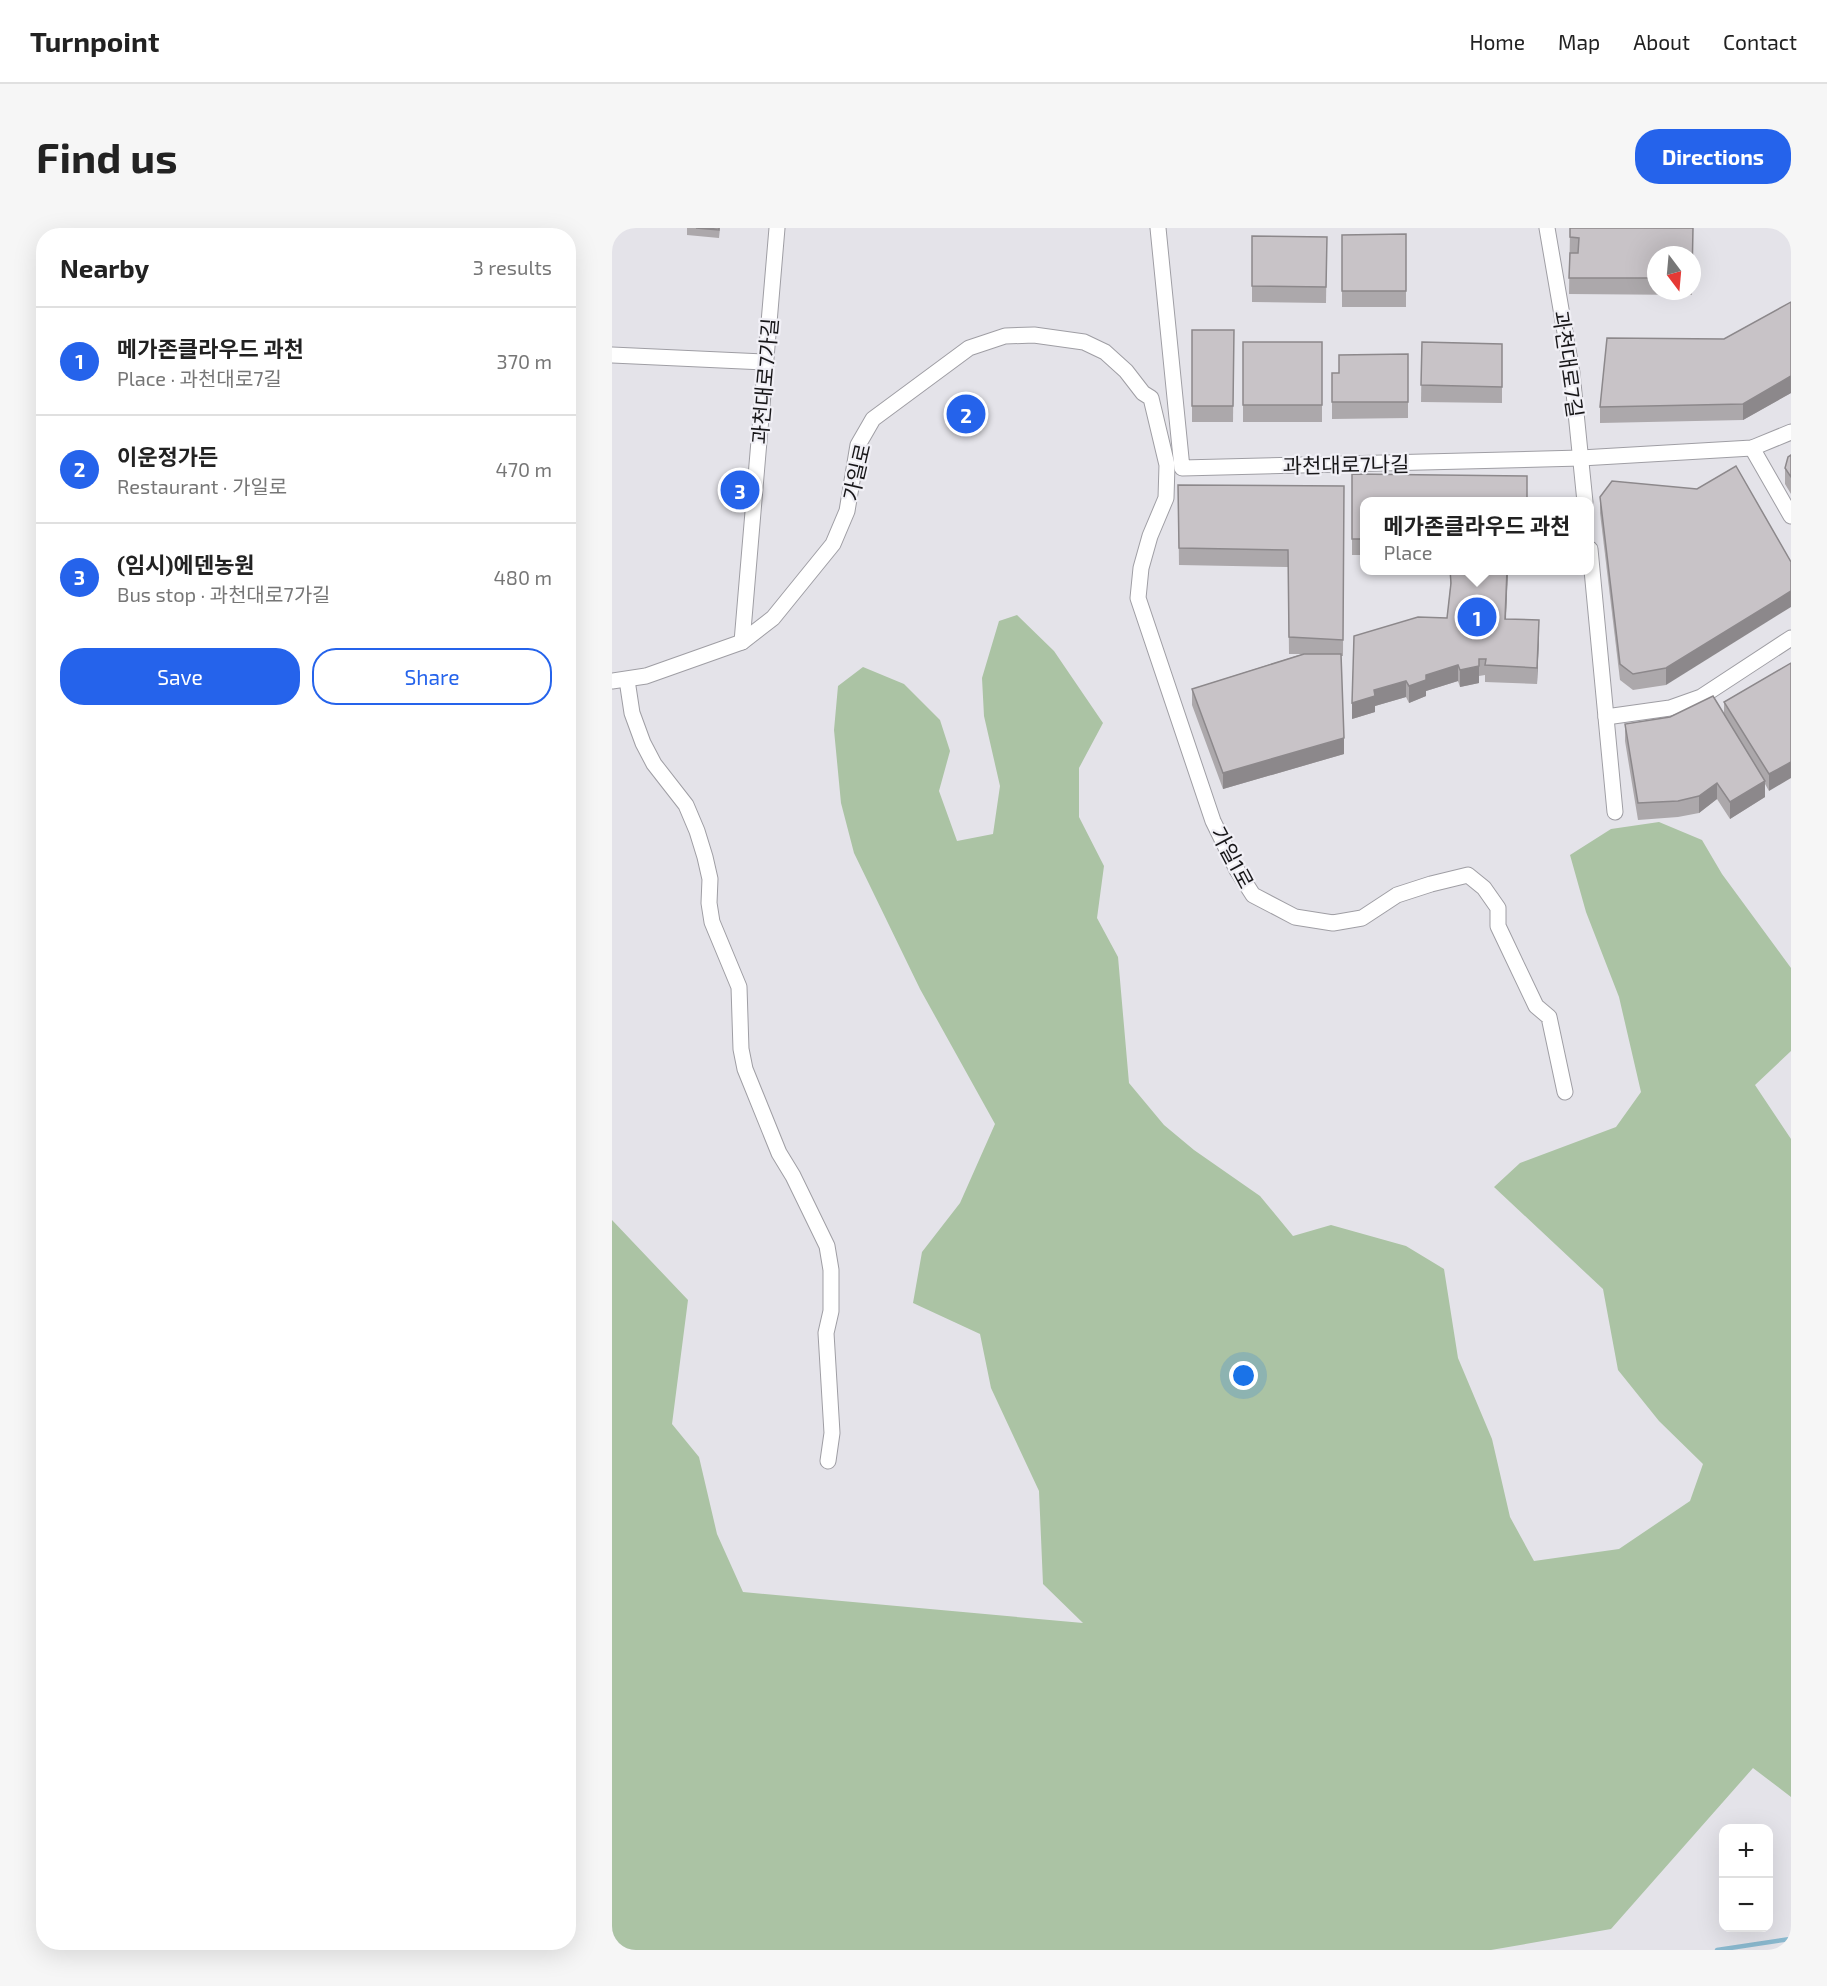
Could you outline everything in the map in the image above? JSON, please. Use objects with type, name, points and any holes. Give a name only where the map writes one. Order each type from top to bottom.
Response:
[{"type":"street","name":"과천대로7가길","points":[[742,642],[777,228]]},
{"type":"street","name":"과천대로7나길","points":[[1158,228],[1182,468],[1581,458],[1752,448],[1791,432]]},
{"type":"street","name":"과천대로7길","points":[[1547,228],[1572,373],[1585,497]]},
{"type":"street","name":"가일로","points":[[620,680],[646,676],[742,642],[773,618],[833,544],[847,511],[858,445],[873,420],[969,348],[1005,336],[1034,335],[1084,342],[1105,352],[1126,371],[1143,393],[1151,398]]},
{"type":"street","points":[[612,355],[766,362]]},
{"type":"street","name":"가일1로","points":[[1151,398],[1167,465],[1166,498],[1150,536],[1141,568],[1138,598],[1213,821],[1237,870],[1252,895],[1295,916],[1333,922],[1362,918],[1396,895],[1468,875],[1484,888],[1498,908],[1498,926],[1536,1006],[1549,1017],[1565,1092]]},
{"type":"street","points":[[1752,448],[1791,516]]},
{"type":"street","points":[[1592,575],[1615,812]]},
{"type":"street","points":[[1606,717],[1670,708],[1701,697],[1791,638]]},
{"type":"street","points":[[620,680],[643,743],[654,764],[686,805],[697,831],[710,879],[709,903],[712,922],[739,987],[741,1049],[745,1069],[779,1153],[793,1176],[827,1246],[831,1270],[831,1298],[826,1333],[831,1433],[828,1461]]},
{"type":"green space","points":[[1017,615],[1054,651],[1103,723],[1079,768],[1079,817],[1104,866],[1097,918],[1118,957],[1129,1083],[1164,1125],[1194,1150],[1260,1196],[1293,1236],[1331,1225],[1406,1246],[1444,1269],[1458,1358],[1492,1439],[1510,1517],[1534,1561],[1619,1549],[1690,1501],[1703,1464],[1659,1421],[1618,1370],[1603,1289],[1494,1187],[1520,1163],[1616,1127],[1641,1092],[1619,997],[1586,912],[1570,855],[1611,829],[1659,822],[1702,840],[1722,874],[1791,968],[1791,1051],[1755,1085],[1791,1139],[1791,1797],[1753,1768],[1611,1929],[1491,1950],[612,1950],[612,1220],[688,1300],[672,1424],[699,1457],[717,1534],[743,1592],[1083,1623],[1043,1584],[1039,1491],[991,1388],[980,1334],[913,1303],[922,1252],[960,1203],[995,1124],[920,989],[854,853],[841,803],[834,730],[838,686],[863,667],[904,684],[940,720],[950,751],[939,791],[957,841],[993,834],[1000,786],[984,716],[982,678],[999,621]]},
{"type":"building","points":[[696,228],[719,228],[719,230]]},
{"type":"building","points":[[1570,228],[1693,228],[1693,246],[1647,246],[1647,278],[1569,278],[1570,253],[1578,253],[1579,238],[1570,237]]},
{"type":"building","points":[[1406,234],[1406,291],[1342,291],[1342,235]]},
{"type":"building","points":[[1252,236],[1327,237],[1326,287],[1252,286]]},
{"type":"building","points":[[1791,302],[1791,376],[1743,404],[1600,407],[1607,338],[1724,339]]},
{"type":"building","points":[[1192,330],[1234,330],[1233,406],[1192,406]]},
{"type":"building","points":[[1243,342],[1322,342],[1322,405],[1243,405]]},
{"type":"building","points":[[1422,342],[1502,344],[1502,387],[1421,385]]},
{"type":"building","points":[[1408,354],[1408,402],[1332,402],[1332,373],[1339,373],[1339,355]]},
{"type":"building","points":[[1791,455],[1791,477],[1785,468],[1788,457]]},
{"type":"building","points":[[1736,466],[1791,562],[1791,591],[1666,668],[1633,674],[1620,664],[1600,497],[1612,481],[1697,489]]},
{"type":"building","points":[[1352,474],[1527,476],[1527,497],[1360,497],[1360,539],[1352,539]]},
{"type":"building","points":[[1178,485],[1344,486],[1343,640],[1289,637],[1288,550],[1179,548]]},
{"type":"building","points":[[1450,575],[1507,575],[1505,619],[1539,620],[1537,668],[1485,665],[1486,659],[1479,659],[1479,666],[1460,670],[1458,665],[1426,675],[1426,680],[1409,686],[1406,681],[1374,690],[1375,696],[1352,703],[1354,636],[1418,617],[1447,618]]},
{"type":"building","points":[[1304,654],[1341,654],[1344,738],[1223,773],[1192,689]]},
{"type":"building","points":[[1791,663],[1791,762],[1769,774],[1724,702]]},
{"type":"building","points":[[1713,696],[1765,781],[1730,802],[1717,783],[1699,796],[1678,801],[1638,803],[1625,724],[1670,717]]},
{"type":"waterway","points":[[1717,1950],[1790,1939]]},
{"type":"place","name":"이운정가든","points":[[966,414]]},
{"type":"place","name":"(임시)에덴농원","points":[[740,490]]},
{"type":"place","name":"메가존클라우드 과천","points":[[1477,617]]}]
